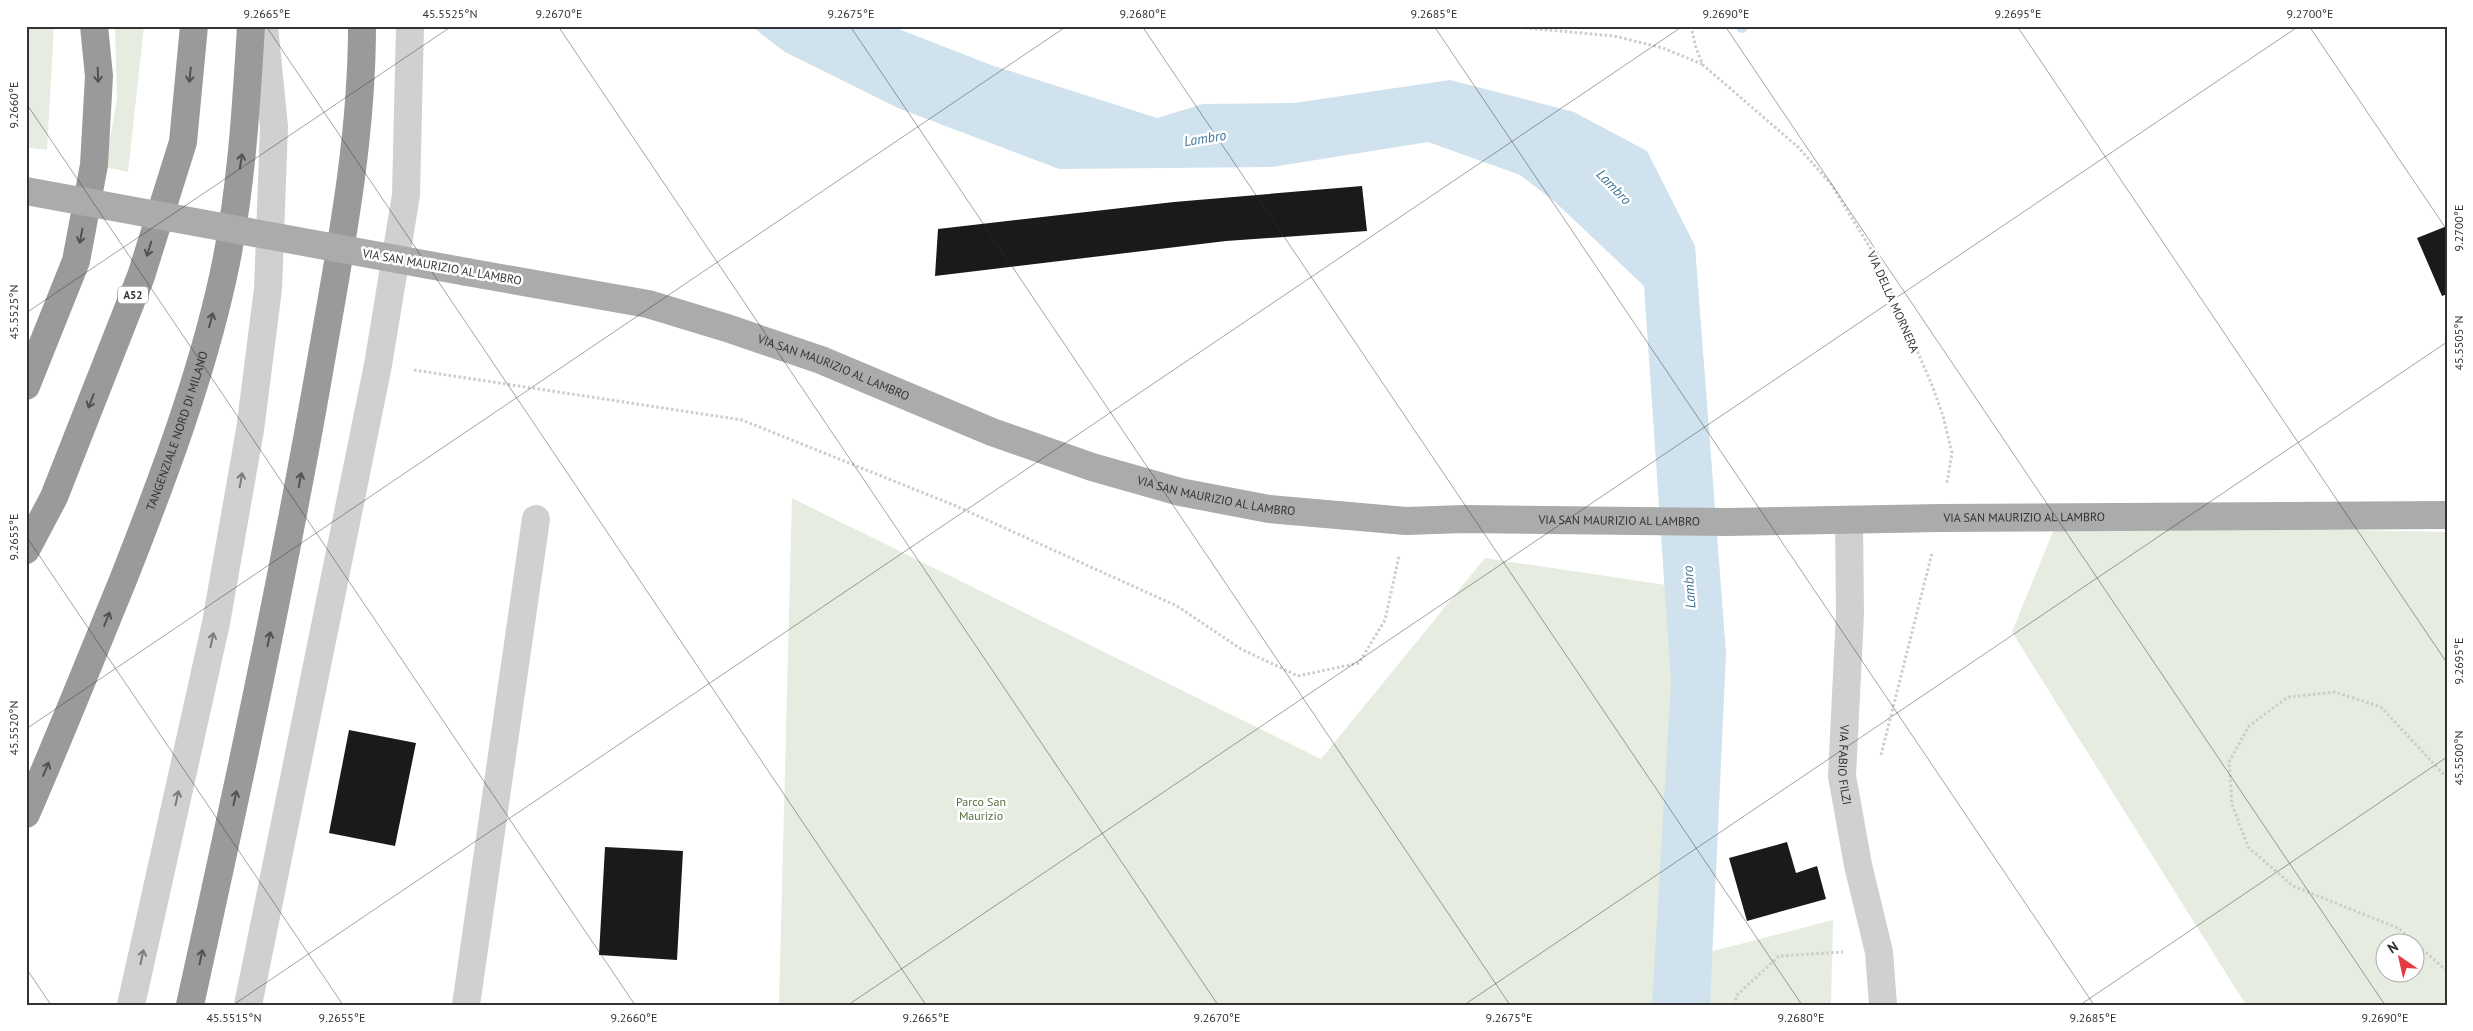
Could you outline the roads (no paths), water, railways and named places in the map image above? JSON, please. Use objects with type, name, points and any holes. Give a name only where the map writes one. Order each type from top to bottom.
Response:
[{"type":"highway","points":[[26,386],[76,261],[84,223],[94,165],[99,76],[94,26]]},
{"type":"highway","name":"A52","points":[[26,550],[54,497],[141,276],[183,142],[194,26]]},
{"type":"highway","name":"TANGENZIALE NORD DI MILANO","points":[[26,814],[64,728],[157,493],[192,389],[223,277],[244,139],[251,26]]},
{"type":"highway","points":[[190,1005],[293,521],[353,177],[362,79],[362,26]]},
{"type":"main road","name":"VIA SAN MAURIZIO AL LAMBRO","points":[[26,191],[648,304],[821,360],[992,432],[1092,467],[1180,492],[1269,509],[1406,521],[1728,522],[1940,518],[2447,515]]},
{"type":"street","points":[[131,1005],[216,623],[250,430],[269,279],[274,127],[264,26]]},
{"type":"street","points":[[248,1005],[378,365],[406,195],[410,26]]},
{"type":"street","points":[[466,1005],[536,519]]},
{"type":"street","name":"VIA FABIO FILZI","points":[[1849,520],[1850,614],[1842,776],[1858,866],[1879,952],[1883,1005]]},
{"type":"water","name":"Lambro","points":[[751,26],[891,26],[991,65],[1157,118],[1203,104],[1294,103],[1450,80],[1574,112],[1647,151],[1695,246],[1726,653],[1710,1005],[1652,1005],[1671,682],[1644,286],[1554,201],[1520,175],[1428,142],[1272,167],[1059,169],[898,108],[785,52]]},
{"type":"park label","name":"Parco San Maurizio","points":[[981,809]]}]
